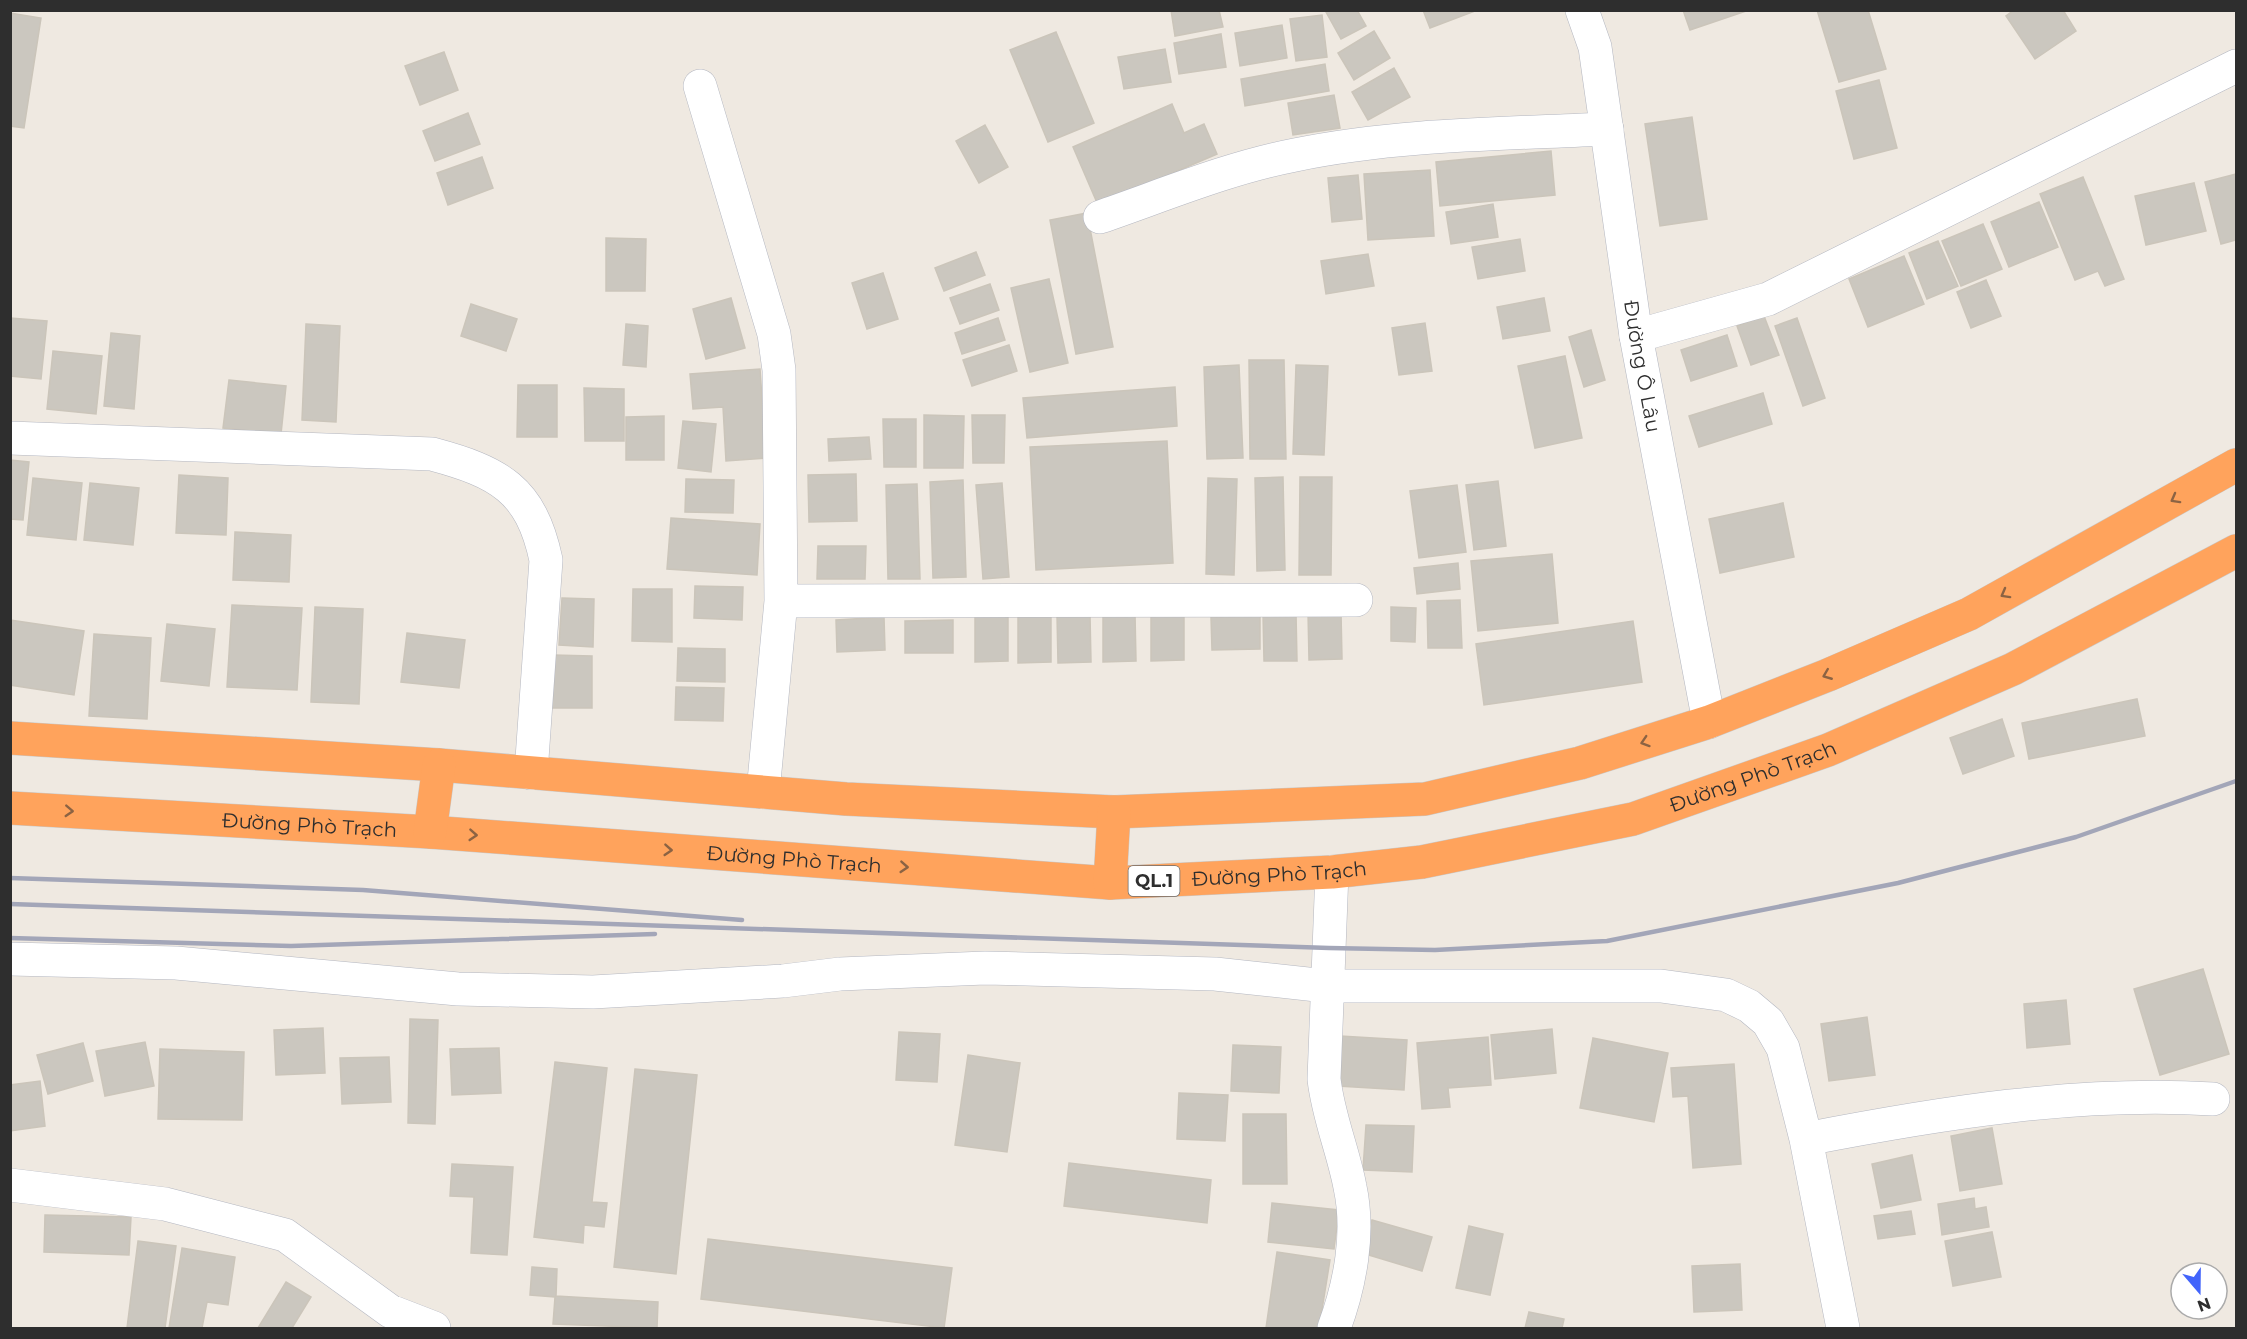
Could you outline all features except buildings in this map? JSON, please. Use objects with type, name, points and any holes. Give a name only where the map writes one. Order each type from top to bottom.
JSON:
[{"type":"highway","points":[[10,738],[439,765],[846,799],[1113,812],[1425,799],[1580,763],[1709,722],[1969,614],[2231,468]]},
{"type":"highway","name":"Đường Phò Trạch","points":[[10,808],[430,832],[1110,883],[1332,872],[1422,862],[1633,819],[1806,758],[2013,669],[2236,551]]},
{"type":"highway","points":[[430,832],[439,765]]},
{"type":"highway","points":[[1110,883],[1113,812]]},
{"type":"street","name":"Đường Ô Lâu","points":[[1582,10],[1594,47],[1636,336],[1709,722]]},
{"type":"street","points":[[1636,336],[1768,299],[2236,66]]},
{"type":"street","points":[[699,86],[774,334],[777,358],[781,405],[781,601],[763,792]]},
{"type":"street","points":[[1100,217],[1244,167],[1344,146],[1398,139],[1607,129]]},
{"type":"street","points":[[10,438],[432,454],[464,463],[496,477],[523,501],[539,529],[546,560],[531,773]]},
{"type":"street","points":[[781,601],[1356,600]]},
{"type":"street","points":[[1332,872],[1323,1079],[1327,1103],[1351,1187],[1354,1217],[1352,1260],[1342,1306],[1334,1329]]},
{"type":"street","points":[[10,959],[177,963],[458,989],[593,992],[783,981],[840,974],[985,968],[1215,974],[1326,986],[1661,986],[1726,995],[1749,1006],[1768,1022],[1783,1048],[1806,1139],[1843,1329]]},
{"type":"street","points":[[1806,1139],[1932,1114],[2023,1104],[2162,1096],[2213,1100]]},
{"type":"street","points":[[10,1185],[165,1203],[285,1235],[390,1311],[434,1329]]},
{"type":"railway","points":[[10,904],[1329,948],[1435,950],[1607,941],[1898,883],[2076,837],[2236,781]]},
{"type":"railway","points":[[10,878],[363,890],[742,920]]},
{"type":"railway","points":[[10,938],[291,946],[655,934]]}]
